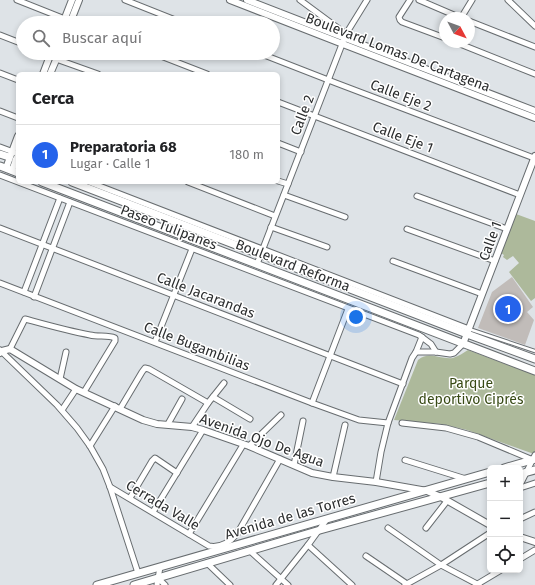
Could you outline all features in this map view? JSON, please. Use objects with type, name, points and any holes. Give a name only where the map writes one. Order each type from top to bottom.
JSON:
[{"type":"main road","points":[[0,154],[15,157]]},
{"type":"main road","name":"Boulevard Reforma","points":[[47,184],[535,371]]},
{"type":"main road","name":"Boulevard Reforma","points":[[77,184],[261,252],[535,359]]},
{"type":"main road","points":[[513,465],[534,458]]},
{"type":"main road","points":[[523,474],[535,470]]},
{"type":"main road","name":"Avenida de las Torres","points":[[97,585],[487,473]]},
{"type":"main road","name":"Avenida de las Torres","points":[[134,585],[157,582],[207,563],[320,530],[444,499],[487,484]]},
{"type":"street","points":[[17,0],[55,16]]},
{"type":"street","points":[[70,16],[72,0]]},
{"type":"street","points":[[72,16],[79,0]]},
{"type":"street","points":[[125,0],[165,16]]},
{"type":"street","name":"Boulevard Lomas De Cartagena","points":[[230,0],[277,16]]},
{"type":"street","name":"Boulevard Lomas De Cartagena","points":[[247,0],[535,118]]},
{"type":"street","points":[[300,0],[344,39]]},
{"type":"street","name":"Calle 2","points":[[257,264],[344,39],[366,0]]},
{"type":"street","points":[[410,0],[399,17],[400,20],[439,36]]},
{"type":"street","points":[[419,0],[447,12]]},
{"type":"street","points":[[465,12],[472,0]]},
{"type":"street","points":[[508,0],[535,26]]},
{"type":"street","name":"Boulevard Lomas De Cartagena","points":[[280,17],[344,39]]},
{"type":"street","points":[[475,23],[535,48]]},
{"type":"street","points":[[0,35],[16,41]]},
{"type":"street","points":[[470,48],[535,74]]},
{"type":"street","points":[[44,72],[47,60]]},
{"type":"street","points":[[51,72],[55,60]]},
{"type":"street","points":[[66,60],[93,72]]},
{"type":"street","points":[[171,60],[202,72]]},
{"type":"street","name":"Calle Eje 2","points":[[277,60],[535,157]]},
{"type":"street","points":[[0,73],[16,79]]},
{"type":"street","name":"Boulevard Lomas De Cartagena","points":[[455,84],[535,111]]},
{"type":"street","name":"Calle Eje 1","points":[[280,103],[520,195]]},
{"type":"street","points":[[0,111],[16,117]]},
{"type":"street","points":[[280,144],[301,152]]},
{"type":"street","points":[[0,147],[15,157],[9,169]]},
{"type":"street","name":"Calle 1","points":[[463,344],[535,157]]},
{"type":"street","name":"Paseo Tulipanes","points":[[0,175],[16,181]]},
{"type":"street","points":[[280,181],[288,184]]},
{"type":"street","name":"Paseo Tulipanes","points":[[23,184],[422,337],[431,344],[436,352]]},
{"type":"street","points":[[94,184],[261,252]]},
{"type":"street","points":[[193,184],[275,216]]},
{"type":"street","points":[[284,195],[346,217]]},
{"type":"street","points":[[416,196],[507,229]]},
{"type":"street","points":[[24,292],[60,198]]},
{"type":"street","points":[[34,296],[70,202]]},
{"type":"street","points":[[271,227],[327,248]]},
{"type":"street","name":"Calle Jacarandas","points":[[0,228],[403,384]]},
{"type":"street","points":[[407,229],[495,261]]},
{"type":"street","points":[[155,342],[192,249]]},
{"type":"street","points":[[393,261],[482,294]]},
{"type":"street","name":"Calle Bugambilias","points":[[0,283],[359,420],[388,423]]},
{"type":"street","points":[[312,403],[348,309]]},
{"type":"street","points":[[1,351],[10,349],[25,319],[71,332],[115,338],[115,341],[84,392]]},
{"type":"street","points":[[376,482],[388,423],[412,358],[422,337]]},
{"type":"street","points":[[416,352],[450,354],[454,353],[463,344]]},
{"type":"street","name":"Avenida Ojo De Agua","points":[[10,349],[76,389],[144,420],[157,424],[192,427],[203,430],[246,445],[322,476],[376,482],[427,491],[487,523]]},
{"type":"street","points":[[1,351],[62,410],[90,446],[103,469],[110,487],[138,573]]},
{"type":"street","points":[[60,379],[66,352]]},
{"type":"street","points":[[90,446],[145,368],[208,403]]},
{"type":"street","points":[[192,427],[224,383]]},
{"type":"street","points":[[62,410],[76,389]]},
{"type":"street","points":[[213,397],[250,418]]},
{"type":"street","points":[[168,424],[182,399]]},
{"type":"street","points":[[189,534],[246,445],[281,415]]},
{"type":"street","points":[[294,465],[303,421]]},
{"type":"street","points":[[402,423],[446,428],[478,437],[534,458],[523,474]]},
{"type":"street","points":[[333,478],[345,425]]},
{"type":"street","points":[[153,512],[203,430]]},
{"type":"street","points":[[130,498],[155,458],[177,473]]},
{"type":"street","name":"Cerrada Valle","points":[[110,487],[208,546],[214,547],[226,544],[237,534],[280,459]]},
{"type":"street","points":[[405,460],[466,479]]},
{"type":"street","points":[[523,485],[535,483]]},
{"type":"street","points":[[426,528],[444,499]]},
{"type":"street","points":[[523,517],[535,512]]},
{"type":"street","points":[[276,585],[327,519]]},
{"type":"street","points":[[388,528],[441,565],[477,585],[496,573]]},
{"type":"street","points":[[366,556],[406,584],[441,565],[487,535]]},
{"type":"street","points":[[523,538],[535,542]]},
{"type":"street","points":[[308,545],[352,585]]},
{"type":"street","points":[[523,557],[535,550]]},
{"type":"street","points":[[250,551],[288,585]]},
{"type":"street","points":[[207,563],[230,585]]},
{"type":"street","points":[[160,567],[157,582],[165,585]]},
{"type":"lane","points":[[468,332],[535,351]]},
{"type":"green space","points":[[516,214],[535,221],[535,298],[531,301],[509,272],[519,263],[513,256],[507,260],[501,253]]},
{"type":"green space","name":"Parque deportivo Ciprés","points":[[468,350],[535,375],[534,454],[467,430],[442,424],[394,420],[418,360],[427,356],[453,358]]},
{"type":"building","points":[[512,277],[533,307],[527,312],[534,320],[525,345],[478,328],[492,292]]},
{"type":"place","name":"Preparatoria 68","points":[[508,309]]}]
